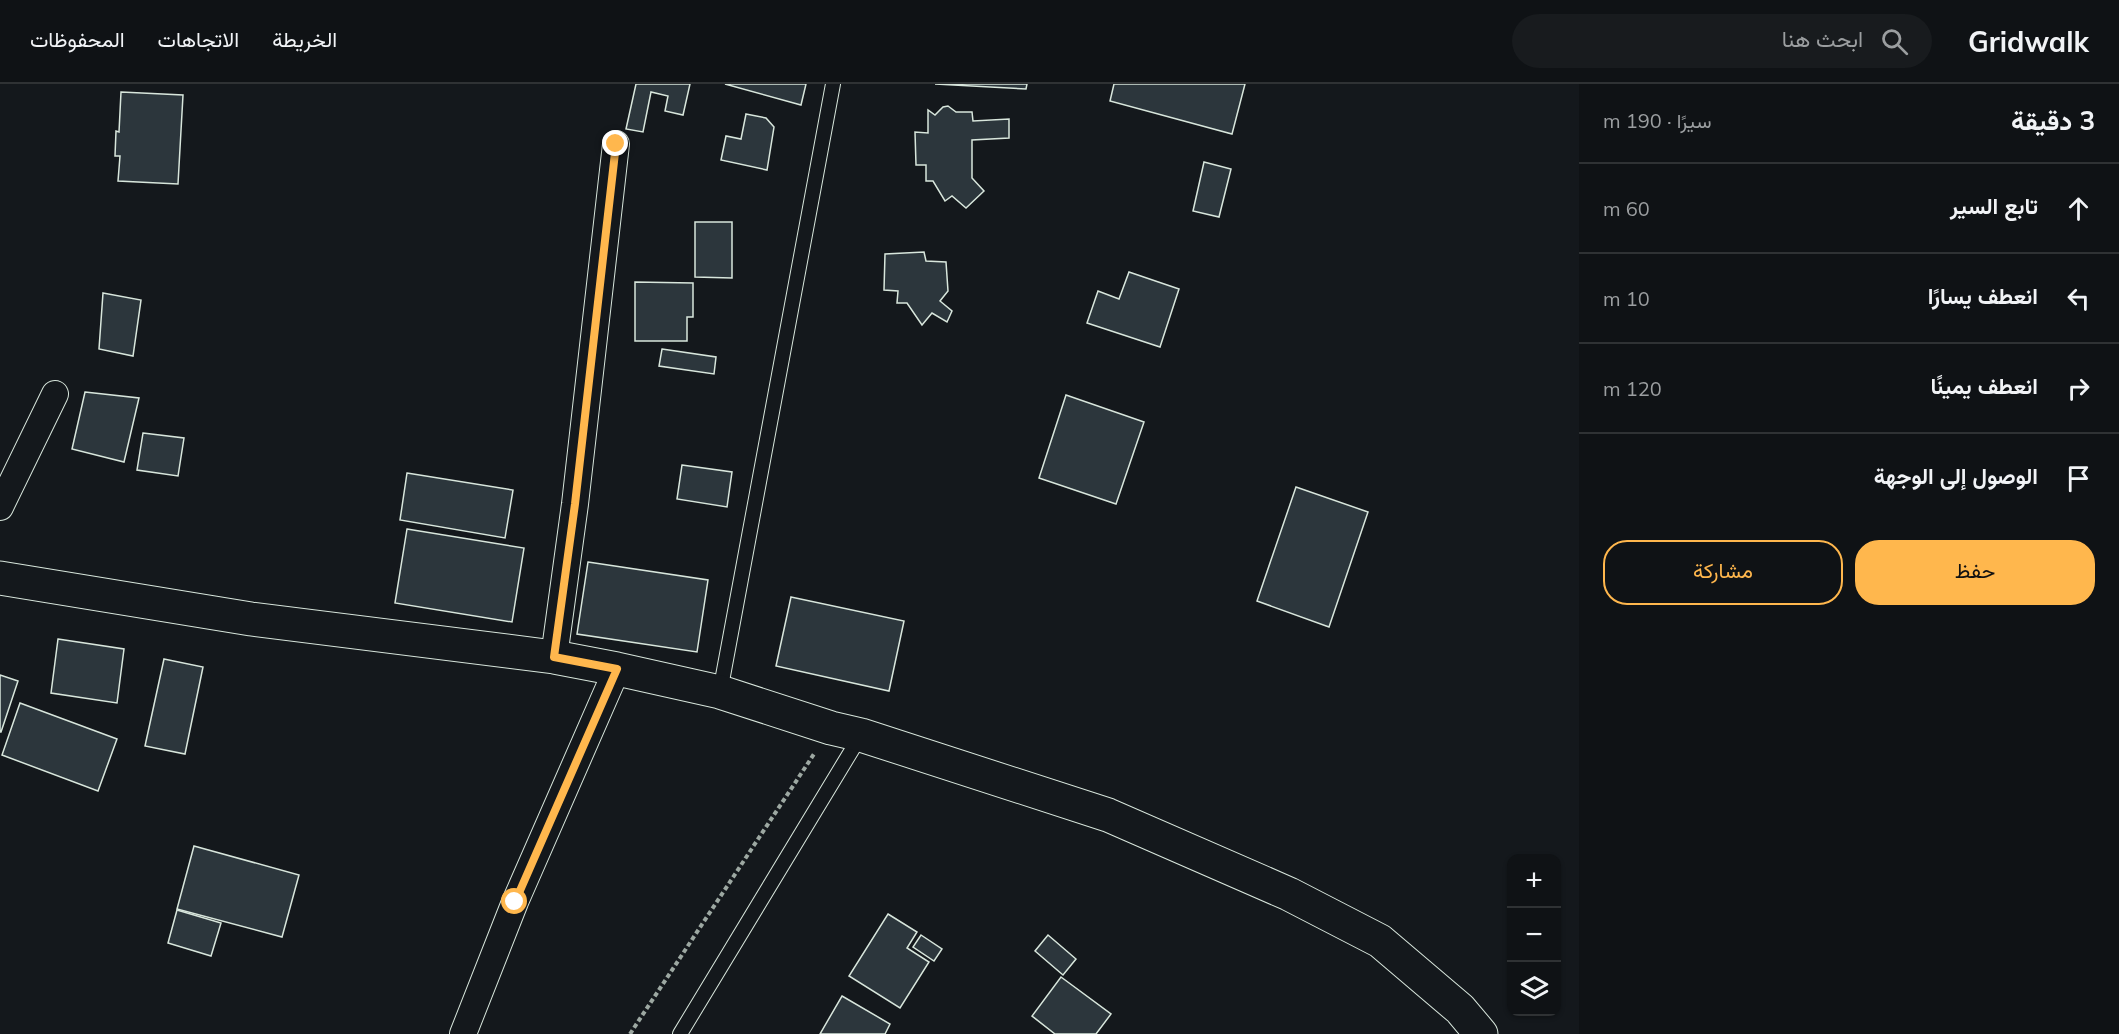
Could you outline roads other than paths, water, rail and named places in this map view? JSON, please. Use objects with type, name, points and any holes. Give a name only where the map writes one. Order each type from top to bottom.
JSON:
[{"type":"street","points":[[554,657],[575,504],[616,144]]},
{"type":"street","points":[[0,507],[55,394]]},
{"type":"street","points":[[0,578],[251,619],[554,657],[720,692],[1108,815],[1289,894],[1380,941],[1460,1009],[1481,1034]]},
{"type":"street","points":[[463,1034],[515,902],[617,669]]},
{"type":"lane","points":[[720,692],[832,84]]},
{"type":"lane","points":[[680,1034],[846,732]]}]
